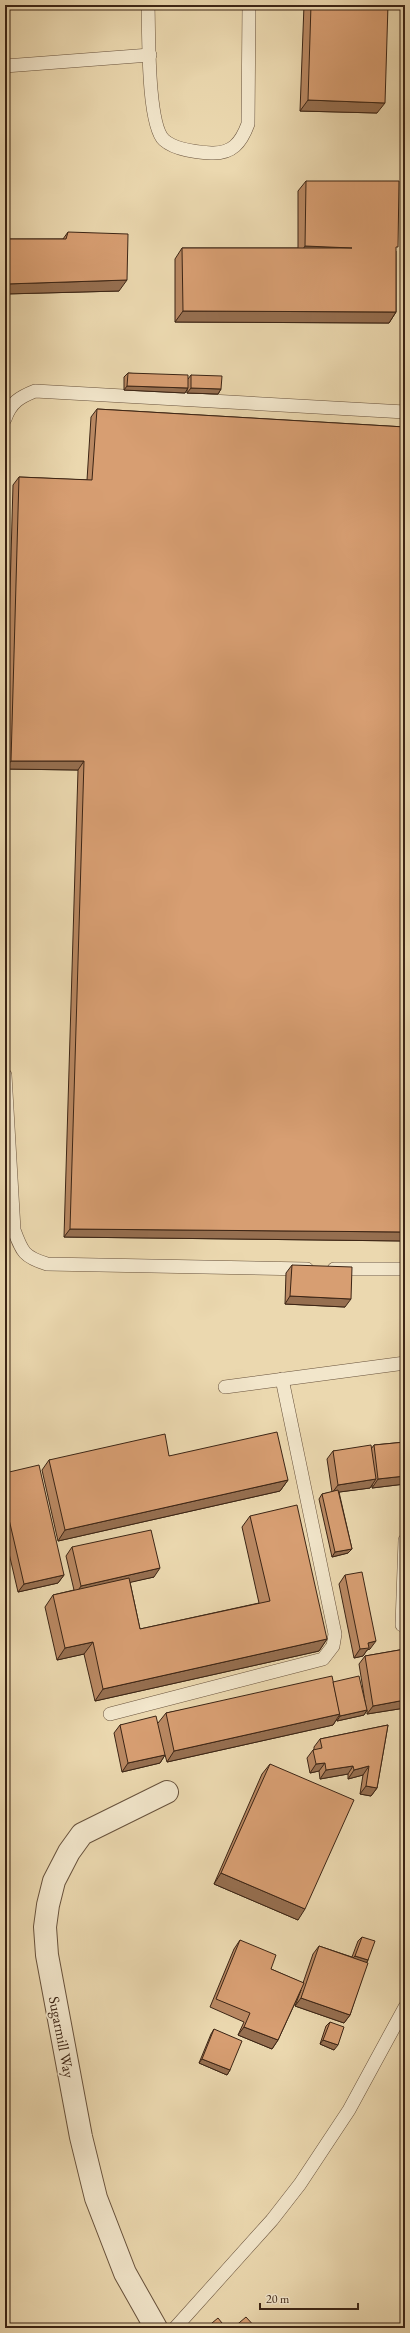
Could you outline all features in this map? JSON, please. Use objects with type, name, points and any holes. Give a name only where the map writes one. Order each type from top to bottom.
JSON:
[{"type":"street","name":"Sugarmill Way","points":[[156,2328],[125,2273],[96,2198],[81,2137],[47,1955],[45,1927],[54,1881],[69,1852],[82,1834],[167,1792]]},
{"type":"lane","points":[[148,5],[155,124],[164,140],[181,148],[212,153],[231,151],[242,139],[248,124],[249,5]]},
{"type":"lane","points":[[5,66],[150,55]]},
{"type":"lane","points":[[5,419],[8,410],[18,398],[36,391],[405,412]]},
{"type":"lane","points":[[5,1075],[14,1230],[21,1250],[32,1259],[47,1264],[405,1269]]},
{"type":"lane","points":[[225,1387],[405,1363]]},
{"type":"lane","points":[[110,1714],[323,1659],[333,1646],[335,1634],[282,1379]]},
{"type":"lane","points":[[402,1624],[405,1540]]},
{"type":"lane","points":[[175,2328],[272,2220],[300,2184],[349,2110],[405,2007]]},
{"type":"building","points":[[311,5],[388,5],[385,103],[308,100]]},
{"type":"building","points":[[306,181],[399,181],[398,247],[396,247],[396,312],[183,311],[182,248],[352,248],[305,246]]},
{"type":"building","points":[[68,232],[128,234],[127,280],[6,284],[5,239],[66,239]]},
{"type":"building","points":[[128,373],[188,375],[188,388],[127,386]]},
{"type":"building","points":[[191,375],[222,376],[221,389],[191,388]]},
{"type":"building","points":[[97,409],[405,427],[405,1232],[70,1229],[84,761],[11,761],[19,477],[92,480]]},
{"type":"building","points":[[292,1265],[352,1267],[351,1299],[290,1296]]},
{"type":"building","points":[[277,1432],[288,1480],[65,1530],[49,1460],[165,1434],[169,1456]]},
{"type":"building","points":[[405,1442],[405,1476],[378,1479],[374,1445]]},
{"type":"building","points":[[371,1445],[376,1479],[338,1485],[333,1451]]},
{"type":"building","points":[[39,1465],[64,1575],[24,1584],[5,1502],[5,1473]]},
{"type":"building","points":[[338,1490],[352,1549],[335,1552],[322,1494]]},
{"type":"building","points":[[297,1505],[327,1639],[103,1689],[93,1642],[65,1648],[53,1595],[129,1578],[140,1629],[270,1601],[250,1516]]},
{"type":"building","points":[[151,1530],[160,1568],[81,1586],[72,1547]]},
{"type":"building","points":[[362,1572],[376,1641],[368,1643],[369,1648],[360,1649],[345,1575]]},
{"type":"building","points":[[405,1649],[405,1700],[373,1706],[365,1656]]},
{"type":"building","points":[[332,1676],[340,1714],[174,1751],[166,1713]]},
{"type":"building","points":[[359,1676],[367,1710],[340,1716],[333,1682]]},
{"type":"building","points":[[156,1716],[165,1755],[128,1763],[120,1725]]},
{"type":"building","points":[[388,1725],[377,1788],[366,1786],[369,1766],[354,1770],[353,1766],[326,1770],[325,1763],[316,1764],[313,1750],[322,1748],[320,1739]]},
{"type":"building","points":[[270,1764],[354,1800],[305,1909],[221,1873]]},
{"type":"building","points":[[362,1937],[375,1941],[368,1960],[355,1956]]},
{"type":"building","points":[[240,1940],[276,1955],[271,1969],[304,1983],[278,2040],[244,2027],[250,2013],[216,1999]]},
{"type":"building","points":[[319,1946],[368,1963],[350,2015],[301,1998]]},
{"type":"building","points":[[330,2022],[344,2027],[338,2045],[323,2040]]},
{"type":"building","points":[[214,2029],[242,2041],[230,2070],[202,2059]]},
{"type":"building","points":[[246,2317],[256,2328],[233,2328]]},
{"type":"building","points":[[218,2318],[226,2328],[206,2328]]}]
